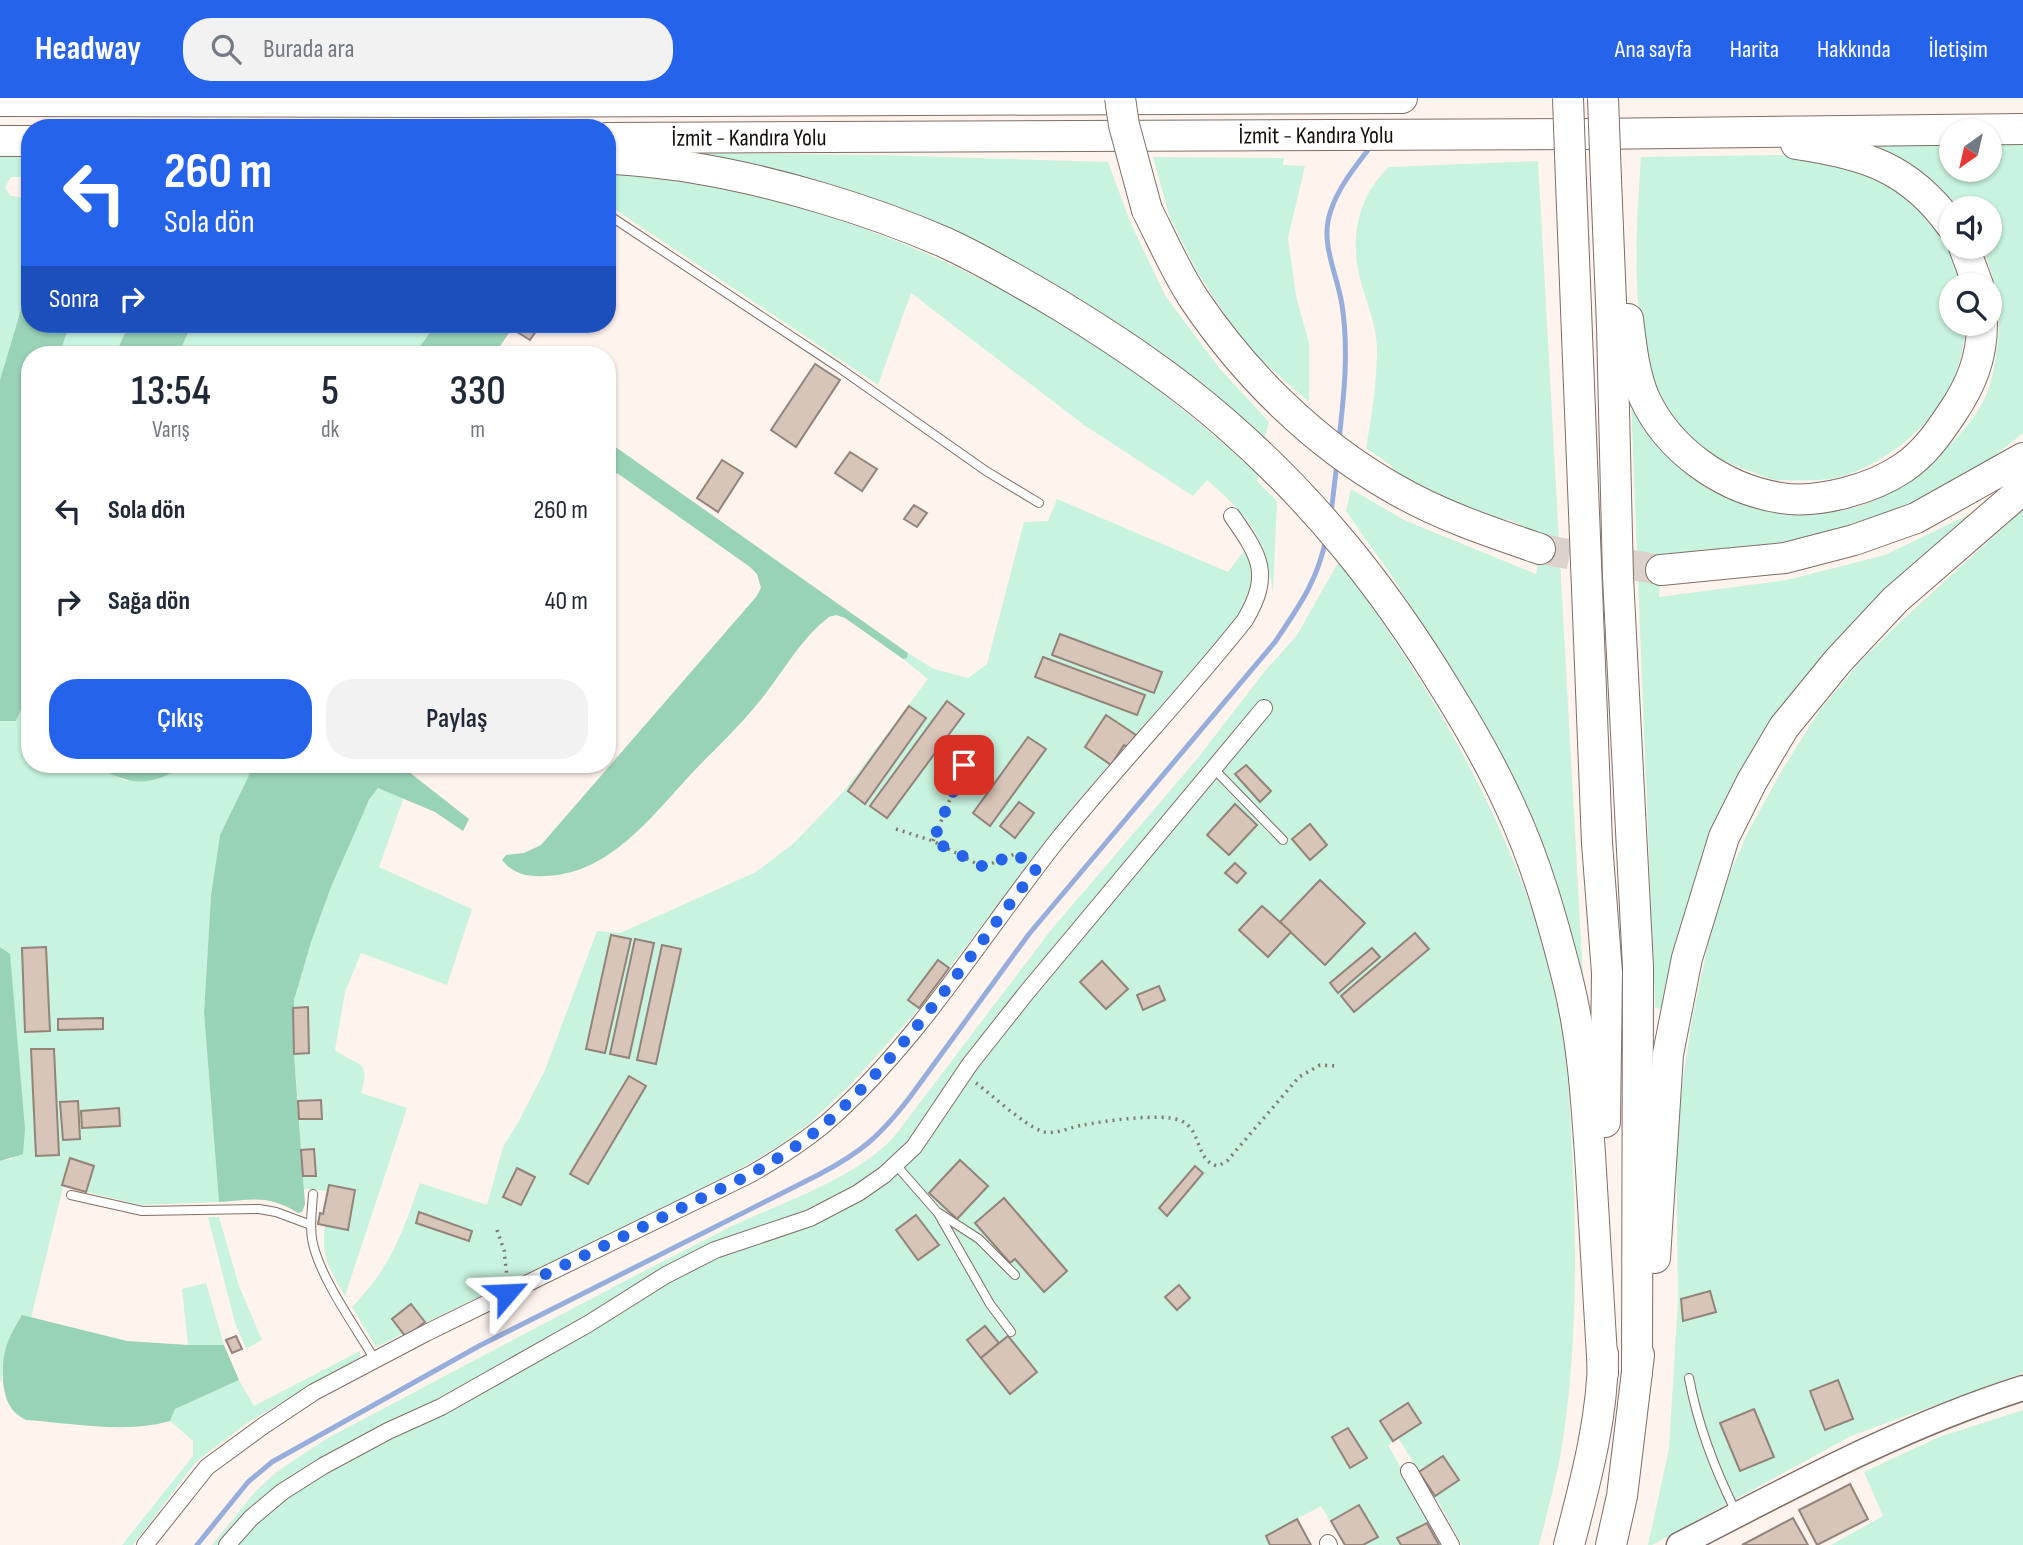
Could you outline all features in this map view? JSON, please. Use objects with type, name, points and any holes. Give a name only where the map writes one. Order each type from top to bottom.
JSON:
[{"type":"highway","points":[[452,102],[486,98]]},
{"type":"highway","points":[[1120,98],[1124,125],[1147,210],[1193,298],[1225,341],[1265,387],[1303,424],[1393,488],[1475,527],[1540,549]]},
{"type":"highway","name":"İzmit - Kandıra Yolu","points":[[0,101],[1402,98]]},
{"type":"highway","points":[[1568,98],[1597,843],[1607,973],[1603,1373],[1595,1429],[1569,1545]]},
{"type":"highway","points":[[1603,98],[1618,577],[1638,967],[1637,1373]]},
{"type":"highway","name":"İzmit - Kandıra Yolu","points":[[616,138],[2023,129]]},
{"type":"highway","points":[[1712,132],[1821,148],[1876,162],[1925,193],[1939,210]]},
{"type":"highway","points":[[0,141],[21,141]]},
{"type":"highway","points":[[616,159],[694,168],[774,185],[834,202],[946,243],[1038,293],[1106,334],[1181,387],[1264,458],[1311,505],[1378,586],[1431,664],[1472,732],[1511,807],[1539,882],[1565,969],[1584,1076],[1603,1373]]},
{"type":"highway","points":[[1606,179],[1632,351],[1644,397],[1665,430],[1693,461],[1732,484],[1781,499],[1827,498],[1869,487],[1903,468],[1933,442],[1962,398],[1973,377],[1982,347],[1982,336]]},
{"type":"highway","points":[[1661,570],[1785,558],[1854,540],[1916,518],[2023,458]]},
{"type":"highway","points":[[1613,1539],[1622,1496],[1637,1373],[1656,1253],[1668,1054],[1688,957],[1724,838],[1752,781],[1784,727],[1838,661],[1895,600],[2023,489]]},
{"type":"main road","points":[[1679,1545],[1875,1446],[1938,1419],[2023,1388]]},
{"type":"street","points":[[145,1545],[207,1467],[314,1392],[507,1293],[751,1174],[824,1125],[860,1091],[900,1046],[1057,841],[1234,633],[1253,606],[1262,578],[1259,562],[1252,545],[1233,516]]},
{"type":"street","points":[[227,1545],[251,1518],[282,1492],[323,1466],[387,1430],[441,1407],[588,1324],[666,1275],[715,1250],[810,1218],[859,1193],[896,1165],[914,1147],[963,1074],[1027,992],[1264,708]]},
{"type":"street","points":[[1409,1471],[1451,1545]]},
{"type":"lane","points":[[616,220],[838,367],[986,471],[1039,503]]},
{"type":"lane","points":[[1213,768],[1283,840]]},
{"type":"lane","points":[[896,1165],[938,1213],[990,1304],[1011,1332]]},
{"type":"lane","points":[[313,1194],[312,1242],[320,1265],[375,1360]]},
{"type":"lane","points":[[71,1195],[142,1211],[259,1209],[276,1212],[311,1225]]},
{"type":"lane","points":[[938,1213],[979,1239],[1015,1275]]},
{"type":"lane","points":[[1689,1378],[1704,1440],[1737,1515]]},
{"type":"path","points":[[933,841],[964,765],[972,737]]},
{"type":"path","points":[[895,830],[933,841],[984,867],[1015,854],[1037,868]]},
{"type":"path","points":[[963,1074],[1043,1132],[1058,1132],[1104,1121],[1178,1119],[1194,1131],[1203,1158],[1211,1165],[1219,1166],[1227,1161],[1299,1077],[1320,1065],[1338,1066]]},
{"type":"path","points":[[498,1230],[506,1261],[507,1293]]},
{"type":"green space","points":[[1939,145],[1939,182],[2002,182],[2002,145],[2023,145],[2023,433],[1996,455],[1924,499],[1871,522],[1763,548],[1662,554],[1659,597],[1787,580],[1885,555],[1978,510],[1818,663],[1663,1009],[1655,1008],[1631,400],[1658,442],[1674,461],[1711,491],[1771,511],[1824,513],[1874,501],[1919,475],[1972,419],[1983,402],[1993,374],[1998,336],[2002,336],[2002,273],[1991,273],[1987,259],[2002,259],[2002,196],[1939,197],[1862,146]]},
{"type":"green space","points":[[687,153],[880,155],[1108,162],[1131,224],[1166,297],[1220,369],[1269,422],[1265,437],[1113,324]]},
{"type":"green space","points":[[0,154],[21,154],[21,177],[11,177],[5,187],[10,196],[21,197],[21,309],[0,380]]},
{"type":"green space","points":[[1780,155],[1841,163],[1892,184],[1939,230],[1939,259],[1957,259],[1961,273],[1939,273],[1939,336],[1964,336],[1963,348],[1951,385],[1932,415],[1919,429],[1890,453],[1857,471],[1834,478],[1799,481],[1773,479],[1734,465],[1710,453],[1691,438],[1666,407],[1645,351],[1636,252],[1641,157]]},
{"type":"green space","points":[[1153,157],[1284,158],[1283,165],[1305,166],[1288,238],[1296,296],[1309,343],[1309,402],[1260,359],[1231,324],[1196,270],[1169,215]]},
{"type":"green space","points":[[1538,161],[1583,977],[1579,976],[1491,737],[1393,578],[1346,511],[1351,489],[1404,520],[1536,574],[1543,536],[1510,520],[1487,517],[1433,495],[1391,472],[1393,467],[1366,448],[1374,398],[1377,347],[1357,264],[1356,237],[1366,199],[1389,167]]},
{"type":"green space","points":[[616,169],[765,197],[870,231],[973,275],[1070,328],[1153,386],[1259,475],[1257,481],[1277,501],[1273,593],[1265,554],[1255,532],[1233,504],[1207,480],[1193,496],[1084,425],[911,293],[878,385],[616,210]]},
{"type":"green space","points":[[21,309],[21,333],[67,333],[62,346],[21,346],[21,710],[16,721],[0,721],[0,380]]},
{"type":"green space","points":[[67,333],[125,333],[119,346],[62,346]]},
{"type":"green space","points":[[125,333],[188,333],[182,346],[119,346]]},
{"type":"green space","points":[[188,333],[430,333],[420,346],[182,346]]},
{"type":"green space","points":[[430,333],[509,333],[500,346],[420,346]]},
{"type":"green space","points":[[616,447],[908,653],[907,658],[903,659],[845,618],[836,615],[829,617],[800,647],[742,721],[627,841],[589,866],[567,873],[526,875],[511,869],[502,860],[506,855],[524,853],[541,845],[603,773],[616,773],[616,758],[761,588],[757,574],[750,567],[617,473]]},
{"type":"green space","points":[[1057,499],[1228,572],[1246,548],[1250,559],[1251,585],[1236,620],[1076,803],[914,1014],[850,1085],[810,1123],[777,1147],[733,1173],[376,1347],[352,1307],[377,1277],[394,1249],[420,1183],[487,1205],[503,1147],[545,1070],[597,931],[620,933],[756,872],[794,843],[844,791],[928,679],[903,659],[907,658],[908,653],[934,669],[968,678],[987,664],[1024,522],[1048,521]]},
{"type":"green space","points":[[2023,510],[2023,1373],[1851,1436],[1648,1545],[1669,1449],[1678,1300],[1676,1124],[1692,1020],[1713,921],[1727,880],[1747,834],[1782,770],[1820,710],[1859,663],[1900,622]]},
{"type":"green space","points":[[1339,561],[1403,654],[1461,750],[1509,851],[1530,903],[1553,978],[1564,1043],[1570,1108],[1575,1292],[1567,1413],[1559,1464],[1539,1545],[1462,1545],[1398,1438],[1388,1445],[1444,1545],[1345,1545],[1321,1506],[1297,1519],[1311,1545],[212,1545],[254,1493],[275,1473],[326,1439],[726,1229],[836,1179],[876,1153],[893,1138],[1051,930],[1197,759],[1265,671],[1297,635]]},
{"type":"green space","points":[[21,710],[21,773],[109,773],[126,781],[156,773],[250,773],[220,835],[211,895],[204,1013],[219,1202],[141,1205],[86,1192],[94,1166],[70,1159],[31,1318],[21,1316],[13,1331],[4,1355],[2,1381],[0,1161],[12,1159],[3,948],[0,947],[0,721],[16,721]]},
{"type":"green space","points":[[109,773],[172,773],[139,782]]},
{"type":"green space","points":[[250,773],[410,773],[469,819],[463,831],[435,812],[378,788],[369,800],[331,887],[294,1000],[294,1054],[305,1204],[302,1212],[298,1213],[269,1201],[219,1202],[204,1013],[211,895],[220,835]]},
{"type":"green space","points":[[378,788],[404,797],[379,867],[472,909],[447,985],[361,953],[345,992],[335,1050],[361,1065],[365,1075],[361,1093],[407,1108],[345,1296],[325,1255],[325,1226],[348,1229],[355,1190],[329,1186],[328,1191],[304,1189],[303,1176],[316,1176],[314,1150],[301,1150],[299,1119],[321,1118],[320,1100],[298,1101],[294,1054],[309,1053],[308,1008],[293,1008],[300,973],[318,920],[355,828]]},
{"type":"green space","points":[[0,947],[10,954],[25,1129],[23,1154],[0,1161]]},
{"type":"green space","points":[[208,1217],[219,1217],[239,1286],[262,1340],[246,1349],[235,1323]]},
{"type":"green space","points":[[206,1283],[224,1345],[188,1345],[182,1289]]},
{"type":"green space","points":[[22,1315],[127,1341],[224,1345],[239,1380],[175,1409],[170,1421],[153,1425],[98,1427],[26,1420],[9,1404],[3,1378],[5,1351]]},
{"type":"green space","points":[[360,1351],[360,1357],[250,1421],[196,1462],[133,1545],[122,1545],[193,1456],[193,1441],[170,1421],[175,1409],[239,1380],[254,1406]]},
{"type":"green space","points":[[2023,1410],[2023,1545],[1831,1545],[1883,1516],[1864,1472],[1939,1437]]},
{"type":"building","points":[[519,333],[535,333],[530,340]]},
{"type":"building","points":[[815,364],[840,380],[796,447],[771,430]]},
{"type":"building","points":[[850,452],[877,469],[862,491],[835,473]]},
{"type":"building","points":[[722,460],[743,473],[718,512],[697,498]]},
{"type":"building","points":[[914,505],[927,513],[917,527],[904,519]]},
{"type":"building","points":[[1060,634],[1162,672],[1154,693],[1052,655]]},
{"type":"building","points":[[1043,657],[1145,695],[1137,715],[1035,677]]},
{"type":"building","points":[[947,701],[964,714],[887,818],[870,806]]},
{"type":"building","points":[[909,706],[926,718],[865,804],[848,791]]},
{"type":"building","points":[[1106,715],[1136,735],[1128,747],[1124,745],[1111,765],[1085,747]]},
{"type":"building","points":[[1028,737],[1046,749],[990,826],[973,813]]},
{"type":"building","points":[[1246,765],[1271,791],[1260,802],[1235,774]]},
{"type":"building","points":[[1019,802],[1034,813],[1015,838],[1000,826]]},
{"type":"building","points":[[1235,804],[1257,825],[1229,855],[1207,835]]},
{"type":"building","points":[[1310,824],[1327,845],[1310,860],[1292,839]]},
{"type":"building","points":[[1235,863],[1246,873],[1237,883],[1225,873]]},
{"type":"building","points":[[1320,880],[1365,923],[1325,965],[1280,922]]},
{"type":"building","points":[[1262,906],[1291,932],[1268,957],[1239,930]]},
{"type":"building","points":[[1415,933],[1429,949],[1354,1012],[1341,996]]},
{"type":"building","points":[[611,935],[631,939],[605,1053],[586,1049]]},
{"type":"building","points":[[635,939],[654,943],[629,1058],[610,1054]]},
{"type":"building","points":[[662,945],[681,949],[656,1064],[637,1060]]},
{"type":"building","points":[[46,947],[50,1031],[25,1032],[22,948]]},
{"type":"building","points":[[1372,948],[1380,957],[1338,993],[1330,983]]},
{"type":"building","points":[[938,960],[949,968],[919,1008],[908,1000]]},
{"type":"building","points":[[1102,961],[1128,989],[1106,1009],[1080,982]]},
{"type":"building","points":[[1159,986],[1165,1000],[1143,1010],[1137,995]]},
{"type":"building","points":[[308,1007],[309,1053],[294,1054],[293,1008]]},
{"type":"building","points":[[103,1018],[103,1029],[58,1030],[58,1019]]},
{"type":"building","points":[[31,1049],[54,1049],[59,1155],[36,1156]]},
{"type":"building","points":[[629,1076],[646,1086],[588,1184],[570,1174]]},
{"type":"building","points":[[321,1100],[322,1119],[299,1119],[298,1101]]},
{"type":"building","points":[[78,1101],[80,1139],[63,1140],[60,1102]]},
{"type":"building","points":[[119,1108],[120,1126],[82,1128],[81,1111]]},
{"type":"building","points":[[314,1149],[316,1176],[303,1176],[301,1150]]},
{"type":"building","points":[[70,1158],[94,1166],[86,1192],[62,1185]]},
{"type":"building","points":[[960,1160],[988,1186],[957,1219],[929,1193]]},
{"type":"building","points":[[1195,1166],[1203,1173],[1167,1216],[1159,1208]]},
{"type":"building","points":[[517,1168],[535,1177],[521,1205],[503,1197]]},
{"type":"building","points":[[329,1185],[355,1190],[348,1230],[318,1224]]},
{"type":"building","points":[[1004,1198],[1067,1271],[1044,1292],[1015,1259],[1010,1263],[975,1223]]},
{"type":"building","points":[[419,1212],[472,1231],[469,1241],[416,1223]]},
{"type":"building","points":[[916,1215],[939,1245],[918,1260],[896,1230]]},
{"type":"building","points":[[1179,1285],[1190,1298],[1177,1310],[1165,1297]]},
{"type":"building","points":[[1710,1291],[1716,1312],[1683,1321],[1681,1299]]},
{"type":"building","points":[[411,1304],[425,1322],[406,1337],[392,1319]]},
{"type":"building","points":[[985,1326],[999,1343],[981,1358],[967,1340]]},
{"type":"building","points":[[236,1336],[242,1349],[232,1353],[226,1340]]},
{"type":"building","points":[[1008,1336],[1037,1372],[1010,1394],[981,1358]]},
{"type":"building","points":[[1838,1380],[1853,1419],[1825,1430],[1810,1391]]},
{"type":"building","points":[[1408,1403],[1421,1423],[1393,1441],[1380,1421]]},
{"type":"building","points":[[1754,1409],[1774,1457],[1740,1471],[1720,1423]]},
{"type":"building","points":[[1348,1428],[1367,1458],[1350,1468],[1332,1437]]},
{"type":"building","points":[[1443,1456],[1459,1480],[1435,1496],[1419,1472]]},
{"type":"building","points":[[1850,1484],[1868,1519],[1817,1545],[1799,1510]]},
{"type":"building","points":[[1359,1505],[1378,1537],[1363,1545],[1345,1545],[1331,1521]]},
{"type":"building","points":[[1793,1518],[1808,1545],[1742,1545]]},
{"type":"building","points":[[1297,1519],[1311,1545],[1270,1545],[1266,1536]]},
{"type":"building","points":[[1427,1523],[1439,1545],[1401,1545],[1397,1538]]},
{"type":"waterway","points":[[1339,440],[1345,339],[1340,293],[1328,246],[1328,222],[1348,176],[1371,146]]},
{"type":"waterway","points":[[1331,513],[1337,463]]},
{"type":"waterway","points":[[197,1545],[248,1482],[272,1462],[479,1346],[818,1175],[847,1159],[869,1142],[910,1097],[1029,934],[1275,642],[1312,581],[1326,539]]},
{"type":"tunnel","points":[[1540,549],[1661,570]]},
{"type":"route","points":[[507,1293],[751,1174],[784,1154],[824,1125],[860,1091],[900,1046],[1037,868],[1015,854],[984,867],[933,841],[964,765]]}]
